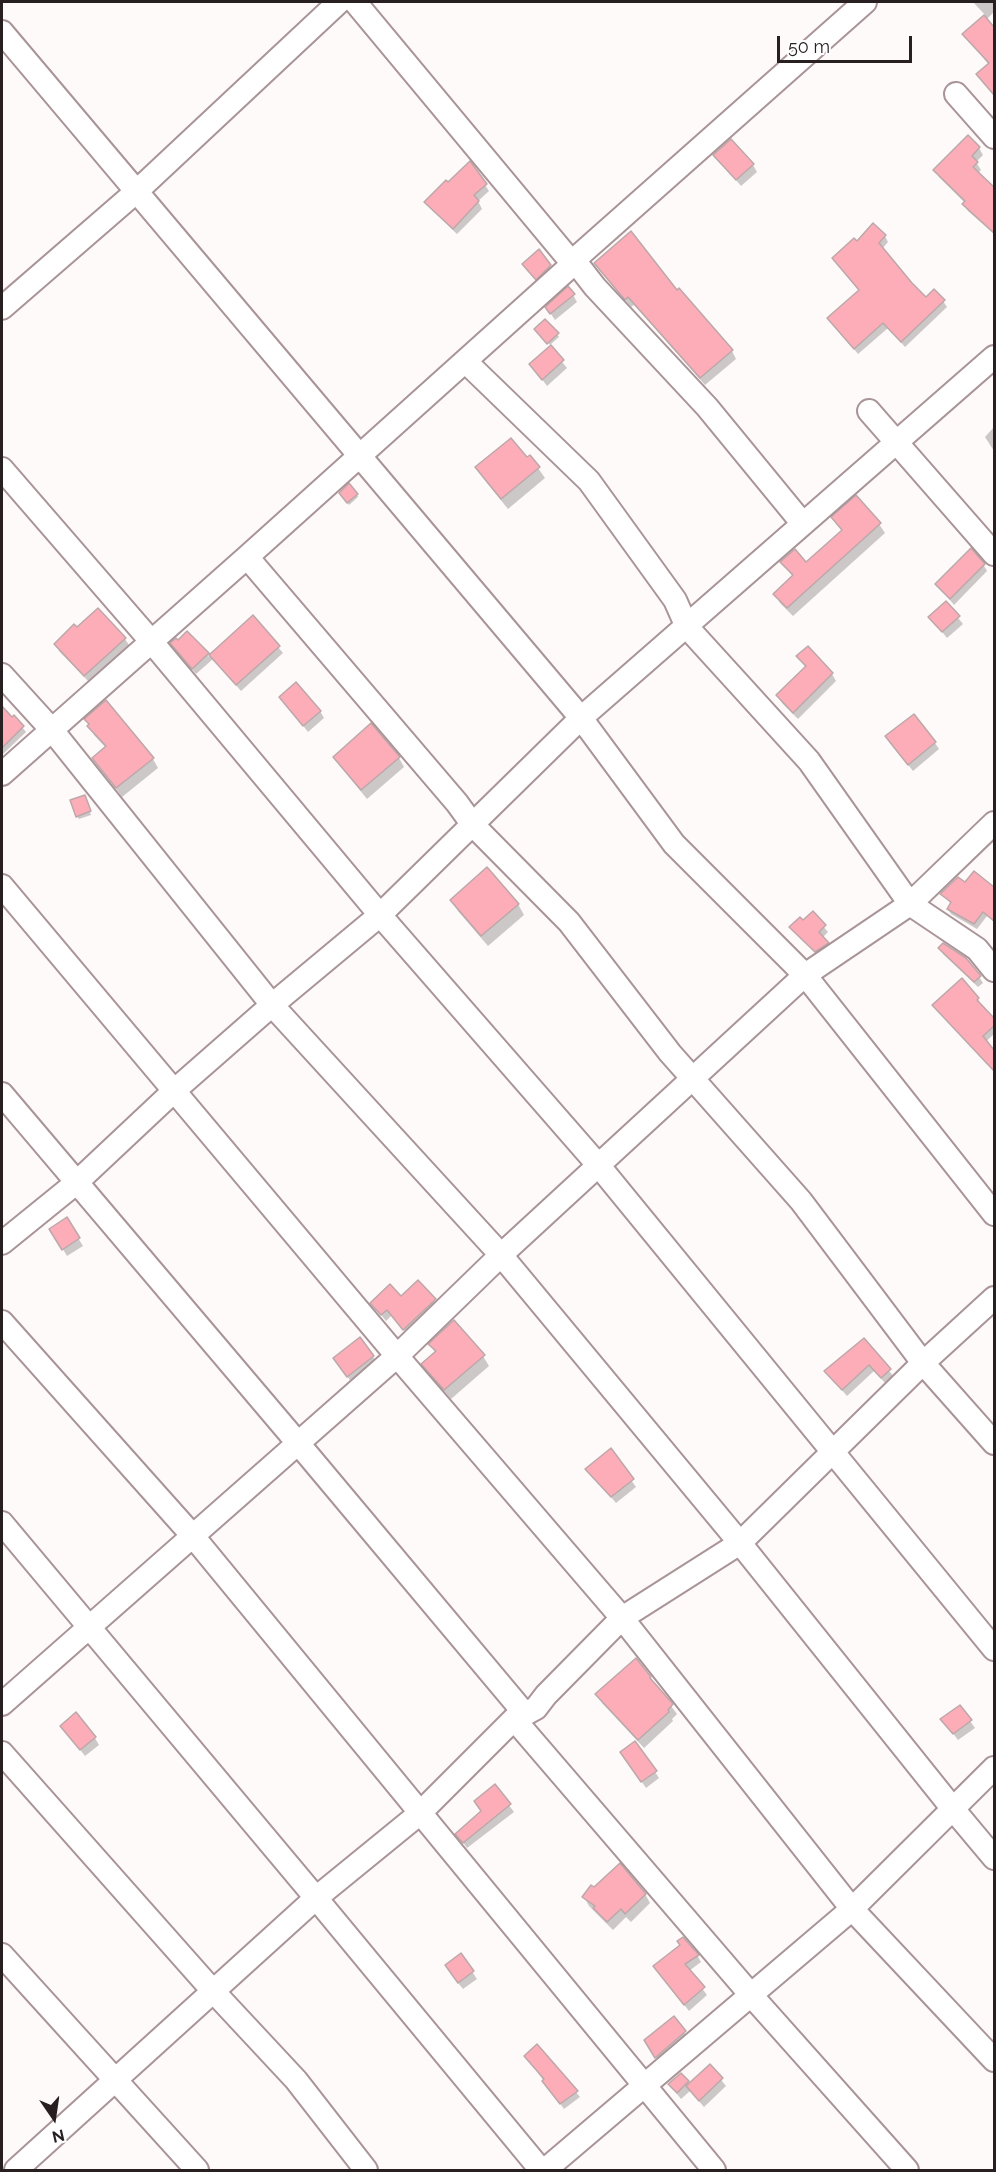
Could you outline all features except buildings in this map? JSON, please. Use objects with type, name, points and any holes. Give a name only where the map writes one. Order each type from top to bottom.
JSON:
[{"type":"street","points":[[2,308],[137,190],[339,2]]},
{"type":"street","points":[[355,2],[594,287],[707,407],[803,524]]},
{"type":"street","points":[[2,774],[865,2]]},
{"type":"street","points":[[2,32],[581,718],[674,844],[805,975],[994,1214]]},
{"type":"street","points":[[956,94],[994,137]]},
{"type":"street","points":[[2,1243],[76,1183],[175,1090],[380,915],[581,718],[994,357]]},
{"type":"street","points":[[465,361],[589,481],[675,600],[687,627],[809,761],[910,904],[977,950],[994,970]]},
{"type":"street","points":[[869,411],[994,554]]},
{"type":"street","points":[[2,469],[152,641],[380,915],[599,1166],[994,1649]]},
{"type":"street","points":[[247,557],[457,803],[473,825],[569,922],[670,1053],[801,1201],[923,1363],[994,1443]]},
{"type":"street","points":[[2,675],[52,730],[272,1005],[501,1255],[740,1543],[994,1858]]},
{"type":"street","points":[[2,1704],[397,1356],[501,1255],[805,975],[910,904],[994,824]]},
{"type":"street","points":[[2,886],[397,1356],[622,1618],[852,1909],[994,2060]]},
{"type":"street","points":[[2,1094],[297,1442],[518,1716],[751,1995],[907,2170]]},
{"type":"street","points":[[16,2170],[316,1898],[419,1814],[518,1716],[536,1708],[622,1618],[740,1543],[923,1363],[994,1298]]},
{"type":"street","points":[[2,1322],[192,1535],[419,1814],[714,2170]]},
{"type":"street","points":[[2,1523],[543,2170],[852,1909],[994,1768]]},
{"type":"street","points":[[2,1753],[213,1991],[296,2080],[366,2170]]},
{"type":"street","points":[[2,1955],[197,2170]]}]
